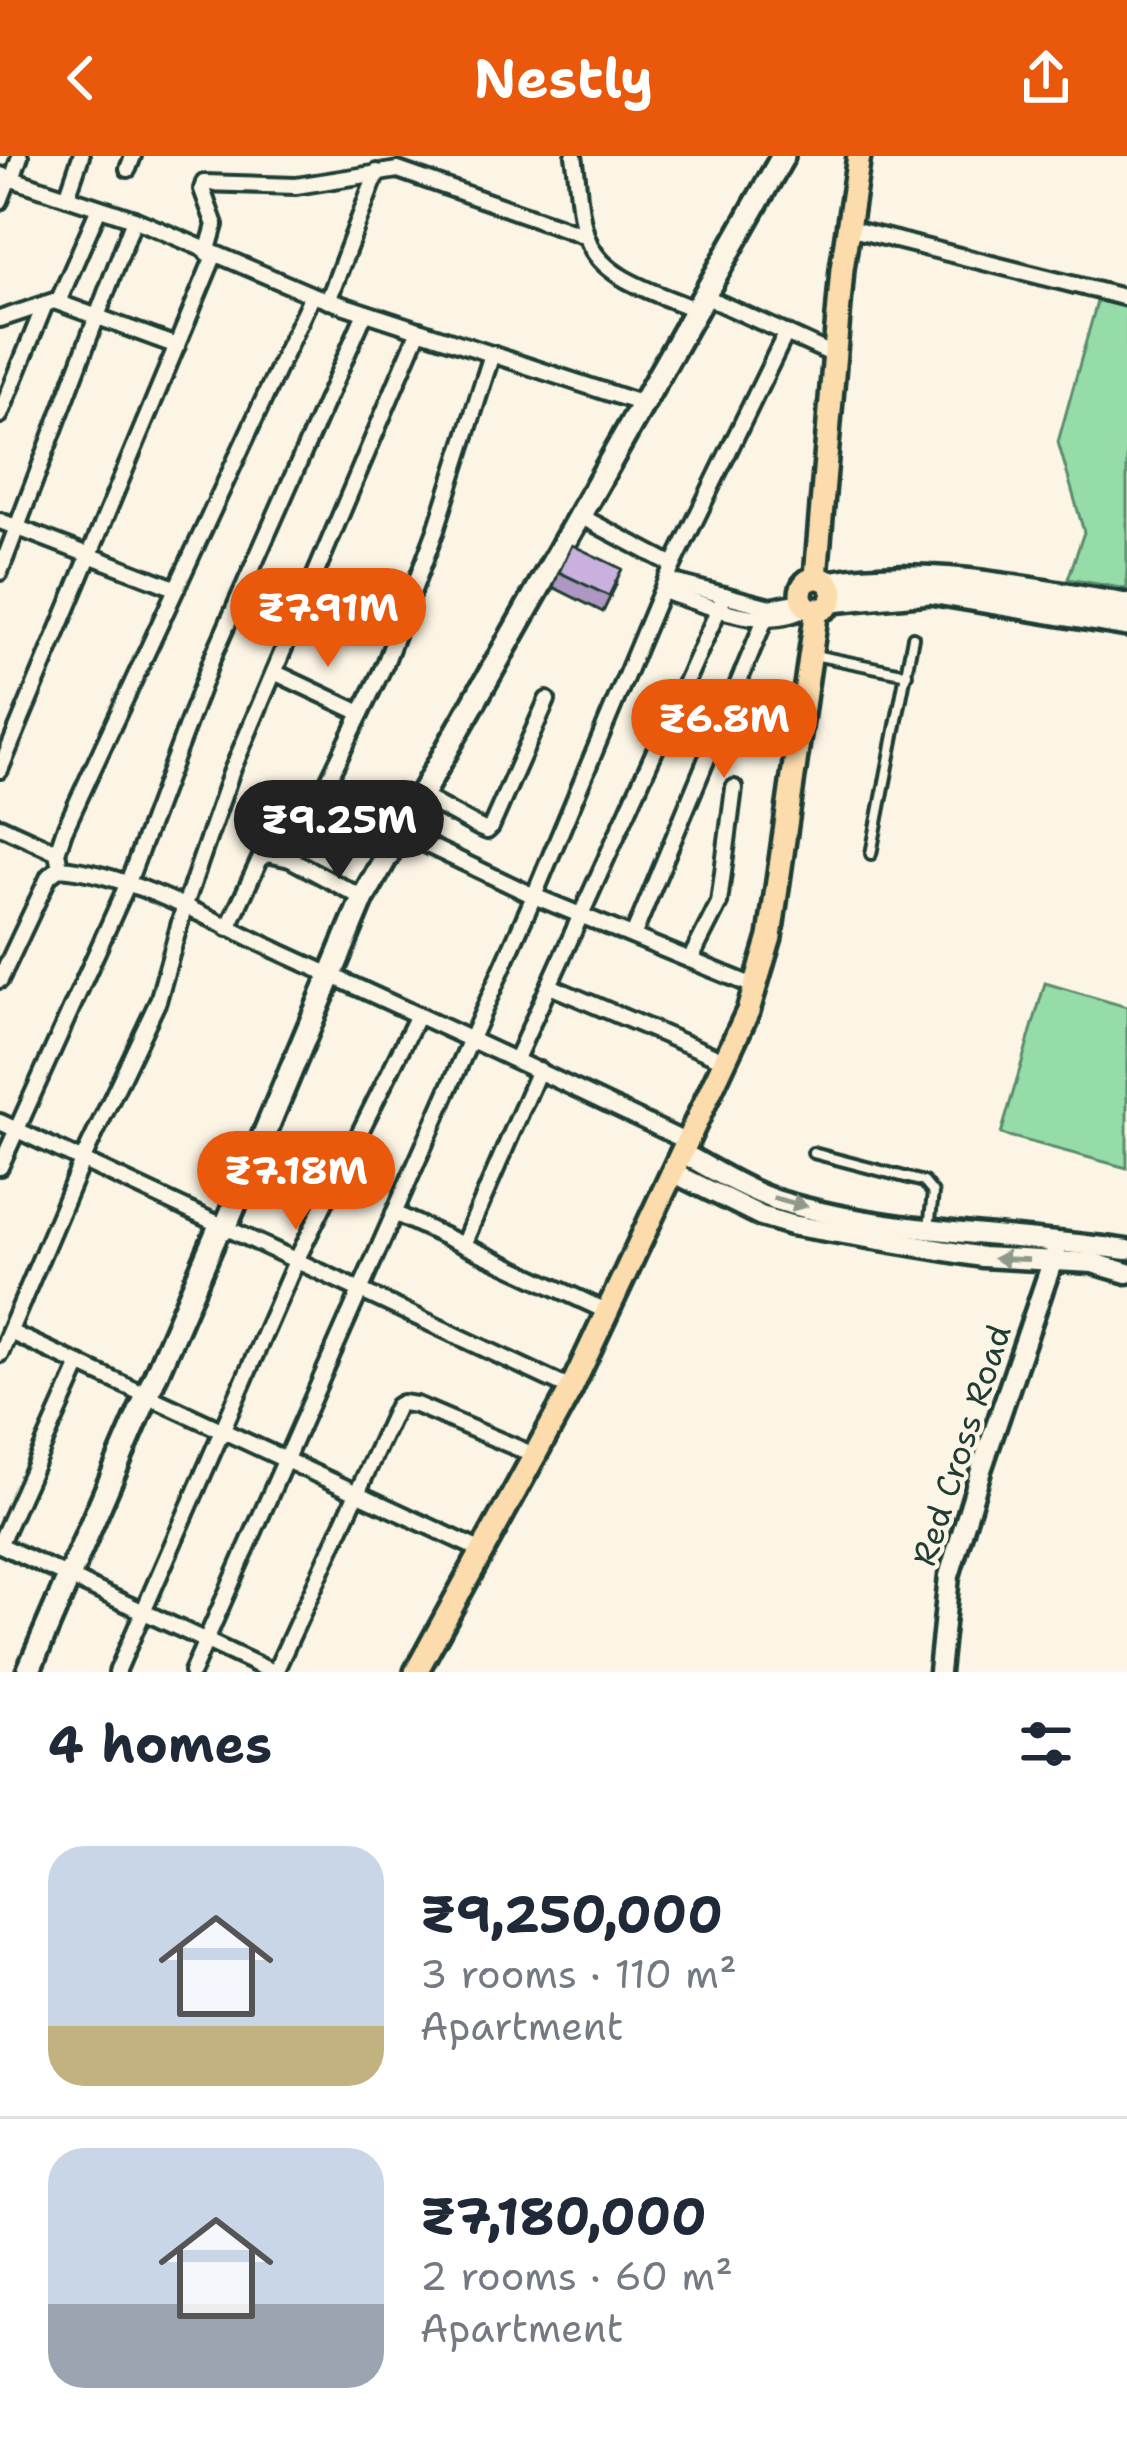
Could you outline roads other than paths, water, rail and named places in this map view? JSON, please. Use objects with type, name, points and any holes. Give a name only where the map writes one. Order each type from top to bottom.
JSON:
[{"type":"main road","points":[[28,1672],[219,1228],[225,1228],[363,898],[783,156]]},
{"type":"main road","points":[[420,1669],[571,1389],[683,1157],[756,987],[770,937],[812,655],[834,355],[859,156]]},
{"type":"main road","points":[[817,596],[896,574],[950,577],[1127,605]]},
{"type":"main road","points":[[817,596],[930,592],[1127,625]]},
{"type":"street","points":[[0,201],[20,156]]},
{"type":"street","points":[[68,197],[81,156]]},
{"type":"street","points":[[574,156],[586,236],[592,250],[616,274],[786,333],[834,355]]},
{"type":"street","points":[[0,770],[210,254],[215,225],[204,183],[296,186],[377,172],[413,173],[586,236]]},
{"type":"street","points":[[328,301],[377,172]]},
{"type":"street","points":[[7,178],[134,219],[312,296],[643,404]]},
{"type":"street","points":[[0,415],[99,208]]},
{"type":"street","points":[[0,572],[134,219]]},
{"type":"street","points":[[848,228],[1127,297]]},
{"type":"street","points":[[0,980],[312,296]]},
{"type":"street","points":[[0,319],[51,303],[176,346]]},
{"type":"street","points":[[0,1167],[127,886],[212,659],[365,313]]},
{"type":"street","points":[[419,330],[231,773],[158,1001],[3,1344],[80,1364],[482,1551]]},
{"type":"street","points":[[192,1672],[534,896],[667,579],[786,333]]},
{"type":"street","points":[[290,859],[386,664],[492,354]]},
{"type":"street","points":[[580,516],[667,579],[722,602],[767,612],[817,596]]},
{"type":"street","points":[[0,521],[175,588]]},
{"type":"street","points":[[516,1058],[722,602]]},
{"type":"street","points":[[633,936],[767,612]]},
{"type":"street","points":[[274,672],[362,712]]},
{"type":"street","points":[[421,796],[481,828],[491,827],[547,700]]},
{"type":"street","points":[[690,960],[719,903],[734,788]]},
{"type":"street","points":[[0,826],[58,860],[184,908],[516,1058],[683,1157],[761,1216],[791,1226],[982,1257],[1094,1263],[1127,1273]]},
{"type":"street","points":[[400,832],[534,896],[756,987]]},
{"type":"street","points":[[228,928],[260,859],[276,853],[363,898]]},
{"type":"street","points":[[550,986],[724,1060]]},
{"type":"street","points":[[117,1672],[296,1261],[418,1015]]},
{"type":"street","points":[[463,1245],[539,1070]]},
{"type":"street","points":[[0,1122],[571,1389]]},
{"type":"street","points":[[683,1157],[776,1200],[929,1229],[1127,1250]]},
{"type":"street","points":[[394,1213],[608,1312]]},
{"type":"street","name":"Red Cross Road","points":[[939,1672],[949,1576],[1060,1240]]},
{"type":"street","points":[[80,1364],[0,1544],[274,1672],[392,1412],[402,1402],[534,1455]]},
{"type":"lane","points":[[871,854],[914,637]]},
{"type":"lane","points":[[812,655],[907,674]]},
{"type":"lane","points":[[812,1153],[924,1182],[933,1193],[929,1229]]}]
